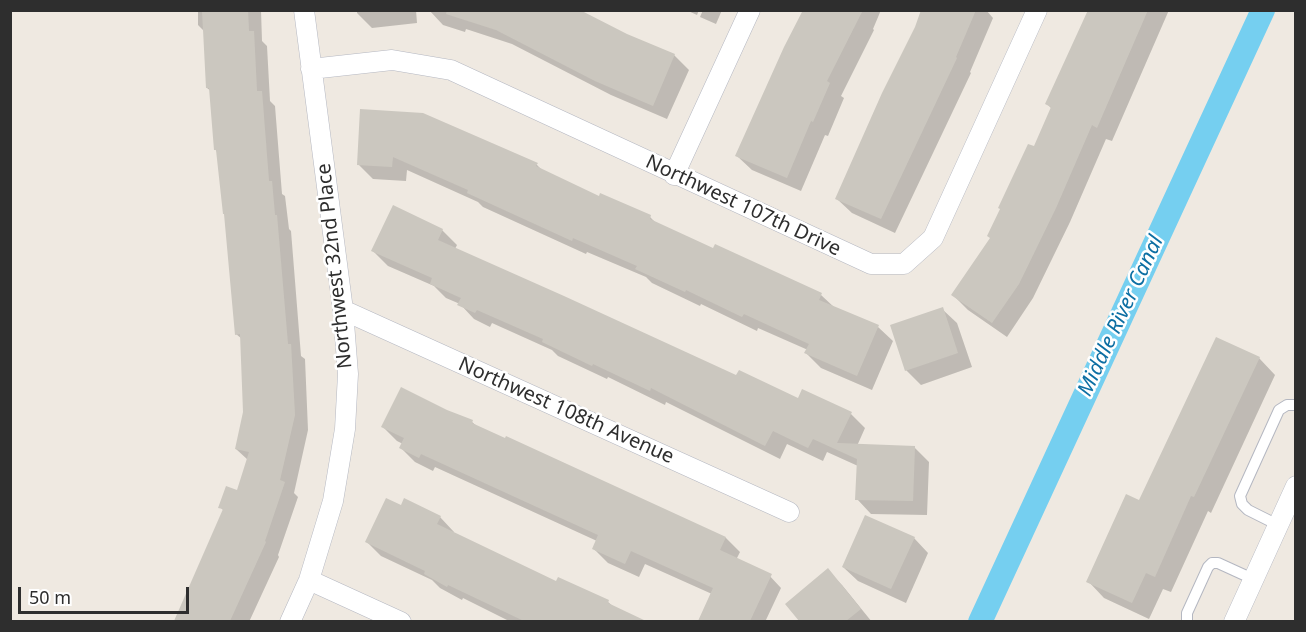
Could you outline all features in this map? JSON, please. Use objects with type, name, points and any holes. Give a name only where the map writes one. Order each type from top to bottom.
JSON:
[{"type":"street","name":"Northwest 32nd Place","points":[[290,621],[309,579],[333,501],[345,429],[348,374],[343,310],[304,10]]},
{"type":"street","points":[[674,175],[750,10]]},
{"type":"street","name":"Northwest 107th Drive","points":[[311,69],[392,60],[451,70],[674,175],[871,264],[904,264],[933,238],[1037,10]]},
{"type":"street","name":"Northwest 108th Avenue","points":[[343,310],[789,512]]},
{"type":"street","points":[[1234,621],[1296,486]]},
{"type":"street","points":[[309,579],[401,621]]},
{"type":"lane","points":[[1278,525],[1248,510],[1242,504],[1240,496],[1279,410],[1287,405],[1296,405]]},
{"type":"lane","points":[[1187,621],[1187,613],[1212,563],[1218,563],[1253,579]]},
{"type":"building","points":[[202,10],[248,10],[249,31],[254,31],[257,91],[262,91],[269,181],[272,181],[275,215],[277,215],[288,344],[291,344],[295,415],[280,480],[285,482],[266,542],[230,621],[174,621],[223,509],[218,508],[226,486],[237,490],[249,452],[235,449],[243,412],[240,334],[235,335],[224,214],[216,150],[214,150],[209,88],[206,88]]},
{"type":"building","points":[[447,10],[580,10],[627,34],[675,54],[653,106],[595,81],[496,30],[446,14]]},
{"type":"building","points":[[803,10],[863,10],[827,81],[830,83],[787,178],[735,156]]},
{"type":"building","points":[[921,10],[976,10],[957,58],[881,219],[835,199]]},
{"type":"building","points":[[1088,10],[1148,10],[1097,128],[1092,125],[1056,208],[1019,284],[992,323],[951,295],[990,238],[987,236],[1000,209],[998,208],[1028,144],[1034,146],[1051,107],[1045,104]]},
{"type":"building","points":[[360,109],[423,113],[538,163],[536,166],[599,196],[600,193],[651,215],[650,219],[713,248],[715,244],[822,293],[819,300],[879,325],[857,376],[804,353],[809,344],[744,314],[742,317],[686,290],[685,292],[635,269],[637,266],[573,238],[572,241],[467,193],[468,190],[393,157],[392,167],[357,165]]},
{"type":"building","points":[[393,205],[443,229],[438,240],[736,375],[739,370],[798,398],[802,389],[852,412],[837,443],[915,446],[913,501],[855,500],[857,459],[813,439],[808,448],[773,431],[765,446],[651,388],[650,391],[593,364],[592,366],[542,342],[543,339],[477,310],[475,313],[457,305],[461,298],[430,284],[432,278],[371,251]]},
{"type":"building","points":[[943,307],[958,353],[905,371],[890,325]]},
{"type":"building","points":[[1216,337],[1260,357],[1194,497],[1191,496],[1155,577],[1146,573],[1132,603],[1086,582],[1126,494],[1139,500]]},
{"type":"building","points":[[401,387],[473,420],[472,423],[505,438],[506,436],[726,537],[720,550],[772,574],[750,621],[698,621],[713,588],[631,551],[625,564],[592,549],[598,535],[421,454],[419,458],[399,448],[404,438],[381,427]]},
{"type":"building","points":[[386,498],[401,505],[404,498],[441,516],[437,524],[556,581],[558,577],[609,600],[608,603],[646,621],[524,621],[448,585],[447,587],[424,574],[425,571],[365,542]]},
{"type":"building","points":[[865,515],[915,537],[891,589],[842,567]]},
{"type":"building","points":[[828,568],[861,609],[846,621],[799,621],[785,604]]},
{"type":"waterway","name":"Middle River Canal","points":[[980,622],[1263,10]]}]
